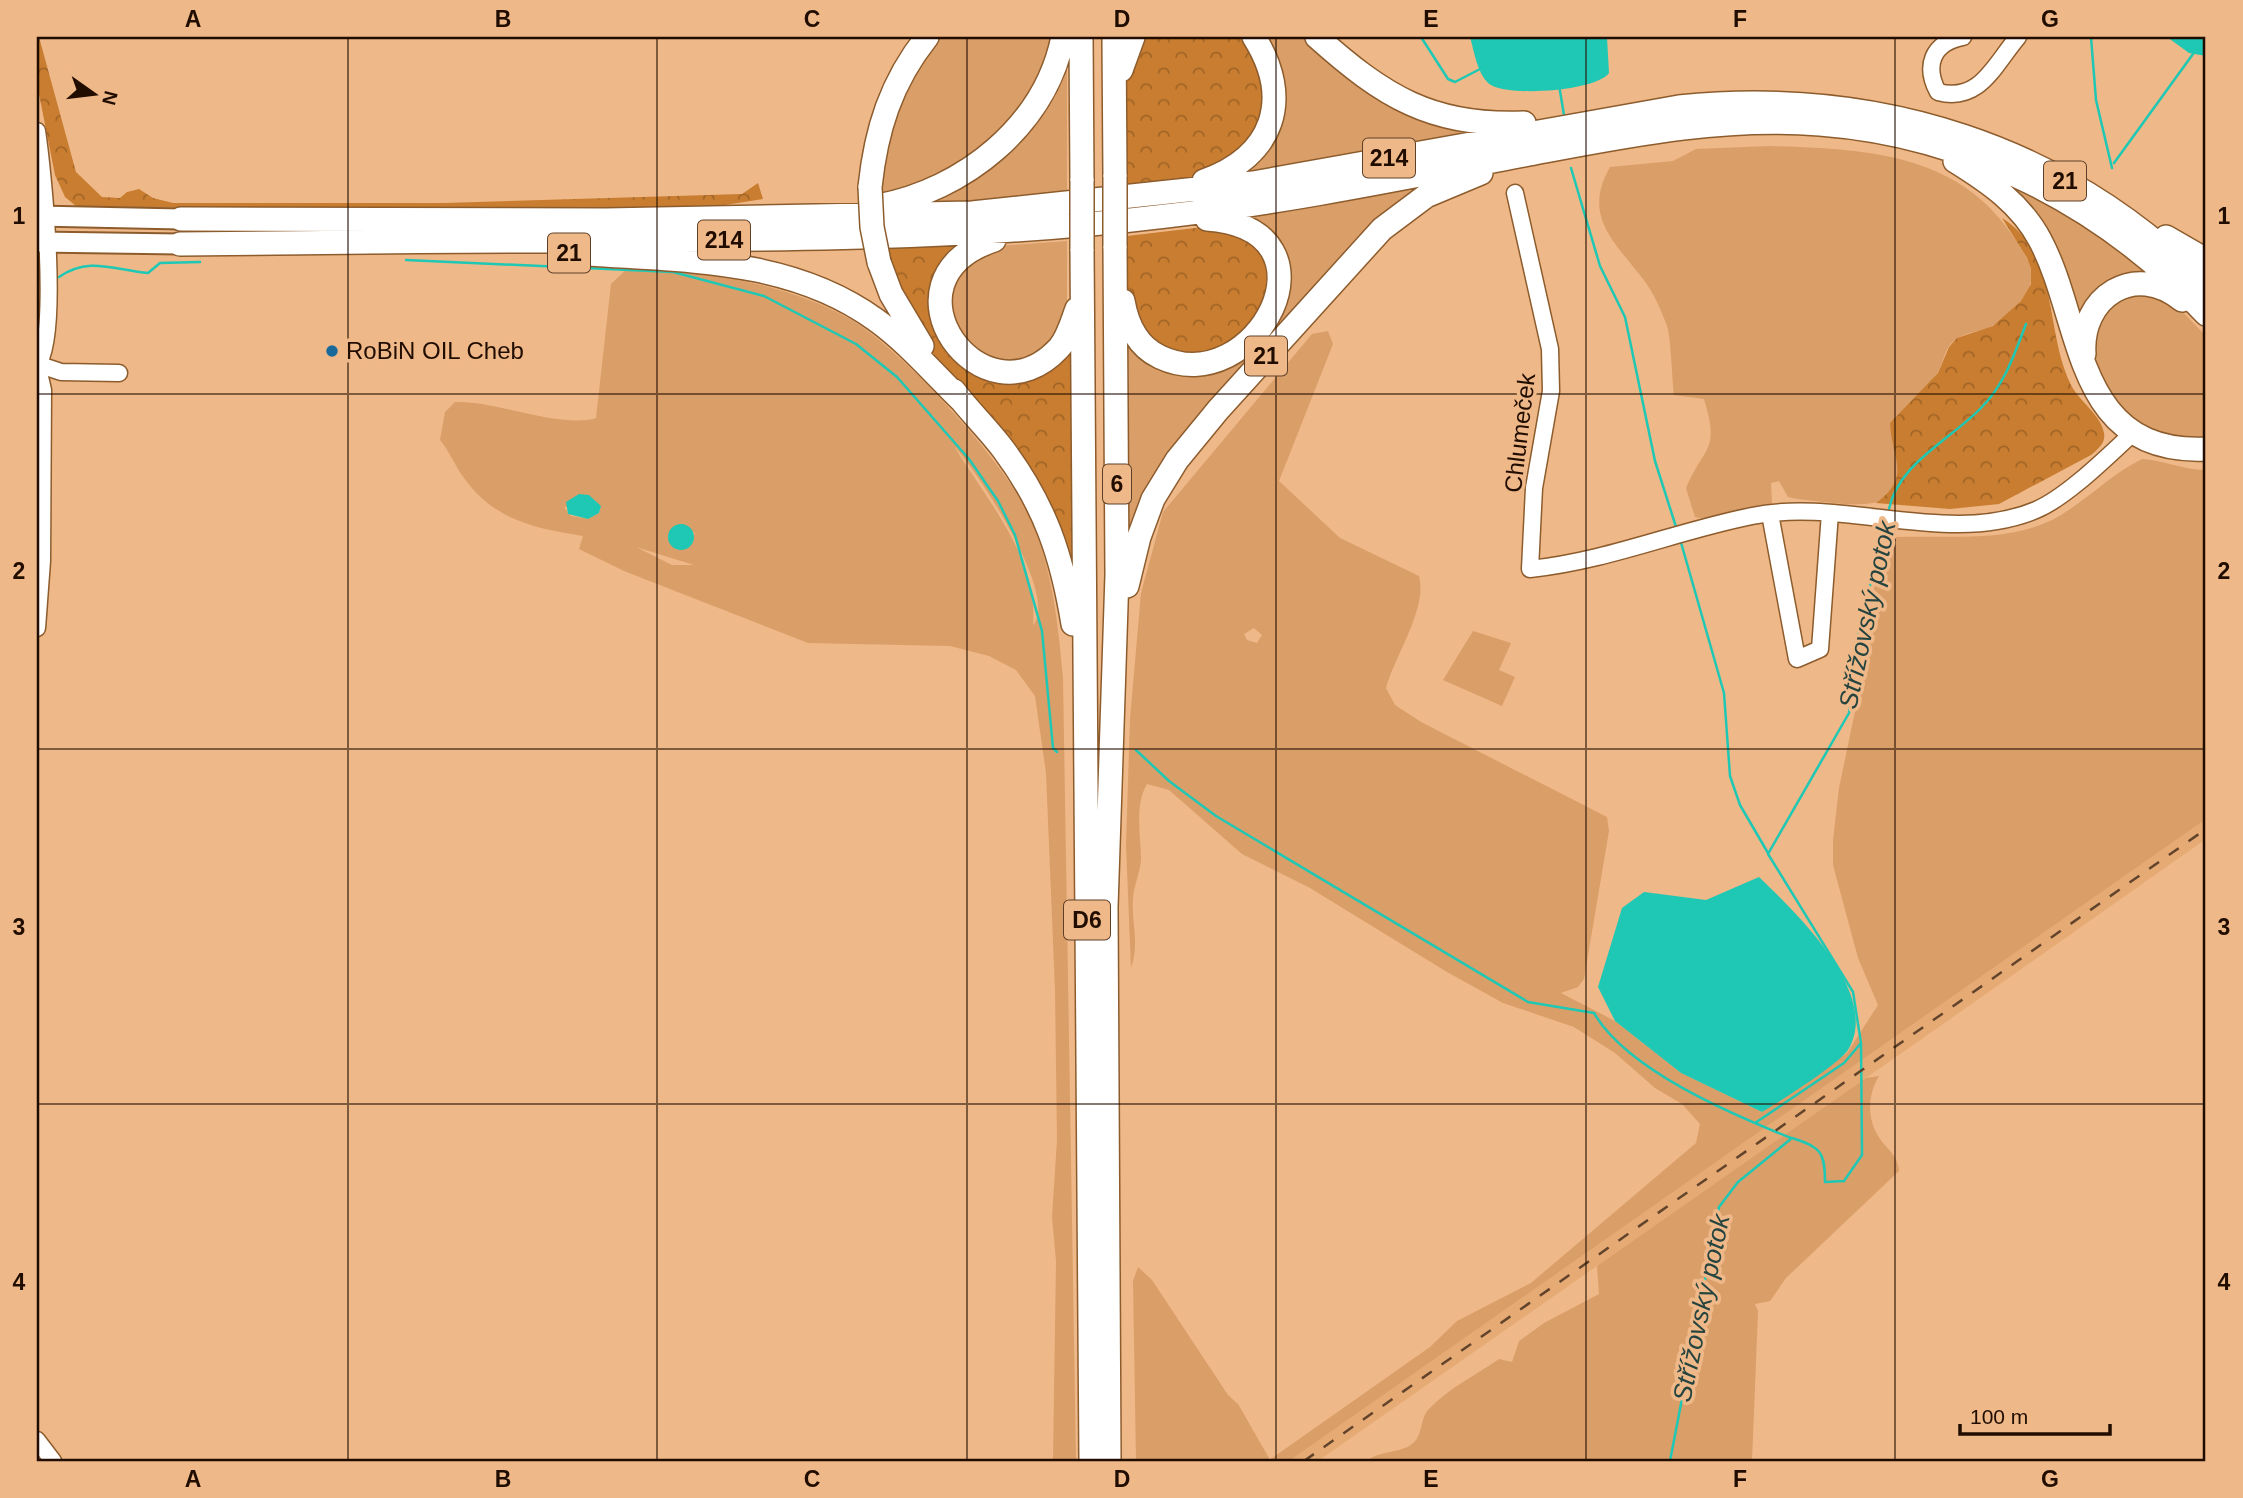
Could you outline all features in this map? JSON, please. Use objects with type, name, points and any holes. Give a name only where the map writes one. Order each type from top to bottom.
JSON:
[{"type":"highway","name":"21","points":[[927,37],[905,67],[885,110],[875,148],[870,187],[872,227],[879,262],[905,322],[962,401],[1018,470],[1048,524],[1067,582],[1084,688]]},
{"type":"highway","points":[[825,216],[906,200],[954,180],[978,165],[1018,127],[1030,110],[1054,68],[1063,37]]},
{"type":"highway","points":[[1019,232],[971,249],[958,258],[943,279],[942,314],[948,334],[964,355],[986,368],[1000,371],[1024,370],[1037,365],[1059,347],[1082,296],[1081,37]]},
{"type":"highway","name":"6","points":[[1106,907],[1117,575],[1114,37]]},
{"type":"highway","name":"6","points":[[1115,105],[1124,55],[1133,37]]},
{"type":"highway","points":[[1166,205],[1235,167],[1262,139],[1274,98],[1273,79],[1269,60],[1254,37]]},
{"type":"highway","name":"21","points":[[1317,37],[1381,90],[1437,115],[1513,124],[1614,117],[1727,103],[1780,103],[1900,117],[1994,146],[2101,202],[2152,240],[2206,288]]},
{"type":"highway","name":"214","points":[[180,244],[857,239],[1019,232],[1166,205],[1253,183],[1614,117]]},
{"type":"highway","name":"21","points":[[1114,722],[1125,600],[1133,559],[1149,509],[1177,460],[1382,229],[1426,196],[1524,155],[1640,133],[1727,122],[1822,124],[1919,141],[1989,163],[2042,187],[2090,214],[2175,280],[2206,314]]},
{"type":"highway","name":"21","points":[[1919,141],[2007,197],[2030,224],[2057,279],[2076,347],[2097,394]]},
{"type":"highway","name":"214","points":[[181,219],[606,220],[1255,205],[1524,155]]},
{"type":"highway","points":[[2101,202],[2206,260]]},
{"type":"highway","name":"6","points":[[1115,246],[1124,308],[1134,334],[1145,346],[1170,361],[1183,364],[1207,362],[1231,353],[1254,336],[1272,312],[1280,282],[1276,256],[1258,234],[1245,225],[1166,205]]},
{"type":"highway","name":"21","points":[[429,242],[500,250],[710,262],[782,274],[836,295],[895,335],[962,401]]},
{"type":"highway","points":[[2206,324],[2179,297],[2158,286],[2138,284],[2114,291],[2097,304],[2085,327],[2085,358],[2097,394],[2114,415],[2135,431],[2169,446],[2206,449]]},
{"type":"highway","name":"D6","points":[[1082,296],[1091,1461]]},
{"type":"highway","name":"D6","points":[[1106,907],[1108,1461]]},
{"type":"main road","name":"214","points":[[42,216],[181,219]]},
{"type":"main road","name":"214","points":[[42,242],[180,244]]},
{"type":"street","points":[[1963,37],[1940,47],[1930,61],[1930,76],[1938,92],[1955,96],[1974,89],[2018,37]]},
{"type":"street","points":[[37,131],[46,344],[37,365],[44,390],[42,561],[37,628]]},
{"type":"street","name":"Chlumeček","points":[[1515,193],[1550,349],[1552,375],[1534,488],[1530,569],[1601,558],[1753,515],[1770,514]]},
{"type":"street","points":[[37,365],[61,372],[119,373]]},
{"type":"street","points":[[1830,513],[1820,649],[1797,659],[1770,514],[1830,513],[1983,525],[2037,510],[2088,474],[2135,431]]},
{"type":"street","points":[[37,1440],[53,1461]]},
{"type":"shaded area","points":[[937,37],[1058,37],[1042,79],[990,148],[878,204],[892,112]]},
{"type":"shaded area","points":[[1264,37],[1306,37],[1351,77],[1474,131],[1475,134],[1239,175]]},
{"type":"shaded area","points":[[1063,71],[1067,71],[1067,195],[922,205]]},
{"type":"shaded area","points":[[1770,146],[1875,154],[1908,161],[1939,173],[1968,189],[1993,211],[2026,256],[2031,273],[2030,285],[2024,297],[2002,320],[1951,343],[1933,379],[1890,423],[1899,470],[1894,485],[1878,502],[1855,504],[1797,499],[1788,497],[1779,481],[1771,483],[1772,504],[1705,519],[1695,517],[1686,488],[1710,439],[1711,429],[1704,399],[1674,395],[1670,339],[1665,320],[1647,284],[1612,240],[1600,214],[1599,200],[1602,184],[1610,167],[1673,161],[1696,149]]},
{"type":"shaded area","points":[[1991,174],[2071,213],[2157,276],[2132,275],[2111,281],[2093,294],[2078,314],[2066,272],[2045,228],[2028,207]]},
{"type":"shaded area","points":[[1434,183],[1389,213],[1128,536],[1127,336],[1280,316],[1286,287],[1283,260],[1270,236],[1248,217],[1249,214]]},
{"type":"shaded area","points":[[1067,241],[1067,316],[1046,354],[1000,367],[952,333],[953,270],[985,247]]},
{"type":"shaded area","points":[[630,266],[714,276],[798,296],[850,319],[896,355],[949,407],[1015,491],[1036,533],[1053,594],[1063,678],[1076,1461],[1053,1461],[1056,1261],[1052,1217],[1057,1140],[1055,990],[1046,773],[1035,696],[1016,670],[989,656],[950,646],[808,643],[624,571],[579,549],[583,536],[516,520],[488,504],[461,473],[440,440],[445,412],[455,402],[489,405],[565,420],[596,418],[611,284]],"holes":[[[954,446],[996,505],[1026,562],[1035,588],[1038,610],[1033,625],[1033,600],[1028,576],[995,508]],[[601,506],[599,513],[588,519],[571,516],[564,507]],[[679,525],[695,533],[684,550]],[[636,547],[694,565],[672,565]]]},
{"type":"shaded area","points":[[2140,292],[2174,303],[2206,336],[2206,440],[2163,434],[2139,424],[2118,407],[2102,384],[2094,346],[2100,316],[2114,301]]},
{"type":"shaded area","points":[[1328,331],[1333,344],[1279,481],[1340,538],[1419,576],[1419,603],[1415,617],[1386,688],[1395,705],[1421,722],[1607,817],[1609,831],[1584,979],[1578,987],[1561,993],[1615,1021],[1681,1073],[1762,1112],[1847,1053],[1878,1005],[1858,958],[1833,865],[1833,840],[1839,788],[1857,702],[1864,621],[1884,556],[1896,537],[1981,536],[2023,530],[2042,524],[2061,515],[2142,459],[2206,470],[2206,819],[1289,1461],[1268,1461],[1430,1347],[1457,1321],[1531,1283],[1696,1143],[1700,1124],[1682,1104],[1655,1088],[1615,1053],[1574,1027],[1503,1003],[1447,972],[1310,888],[1242,854],[1169,790],[1147,784],[1139,811],[1141,860],[1133,898],[1135,949],[1131,968],[1126,845],[1130,719],[1141,593],[1163,512],[1312,334]],"holes":[[[1254,628],[1262,635],[1257,643],[1247,640],[1244,634]]]},
{"type":"shaded area","points":[[1473,631],[1511,643],[1499,670],[1515,677],[1502,706],[1443,680]]},
{"type":"shaded area","points":[[2206,819],[2206,839],[1936,1029],[1318,1461],[1289,1461]]},
{"type":"shaded area","points":[[1879,1076],[1872,1092],[1871,1116],[1876,1132],[1895,1157],[1899,1171],[1786,1278],[1770,1301],[1755,1304],[1758,1311],[1752,1461],[1367,1461],[1412,1444],[1418,1437],[1425,1414],[1444,1395],[1499,1359],[1512,1362],[1519,1341],[1544,1323],[1599,1294],[1597,1266],[1866,1078]]},
{"type":"shaded area","points":[[1138,1267],[1152,1280],[1228,1395],[1238,1404],[1269,1458],[1267,1461],[1136,1461],[1133,1281]]},
{"type":"green space","points":[[37,37],[76,172],[102,197],[120,198],[127,192],[139,189],[153,198],[173,203],[444,203],[742,194],[758,183],[763,199],[719,206],[443,212],[76,206],[65,197],[55,175],[37,84]]},
{"type":"green space","points":[[1140,37],[1246,37],[1268,80],[1257,136],[1201,176],[1127,187],[1125,79]]},
{"type":"green space","points":[[2002,218],[2021,233],[2042,272],[2063,364],[2071,385],[2102,426],[2103,443],[2091,455],[1999,504],[1950,509],[1876,503],[1894,484],[1897,475],[1890,423],[1938,373],[1949,347],[1957,338],[1993,326],[2021,301],[2031,284],[2031,269],[2027,258]]},
{"type":"green space","points":[[1212,226],[1255,238],[1275,281],[1250,332],[1196,359],[1148,342],[1127,291],[1127,236]]},
{"type":"green space","points":[[960,245],[942,263],[935,276],[968,370],[999,380],[1063,353],[1073,354],[1076,591],[983,415],[922,340],[884,248]]},
{"type":"water","points":[[1470,37],[1607,37],[1609,73],[1601,79],[1570,88],[1530,91],[1497,88],[1488,83],[1481,73]]},
{"type":"water","points":[[2167,37],[2206,37],[2206,56],[2189,53]]},
{"type":"water","points":[[579,494],[589,495],[601,506],[599,513],[588,519],[568,514],[566,502]]},
{"type":"water","points":[[681,524],[690,528],[694,537],[690,546],[681,550],[672,546],[668,537],[672,528]]},
{"type":"water","points":[[1759,877],[1812,932],[1830,956],[1854,1004],[1855,1028],[1848,1050],[1843,1056],[1762,1112],[1681,1073],[1615,1021],[1598,987],[1622,908],[1644,892],[1706,900]]},
{"type":"waterway","points":[[1421,37],[1448,79],[1455,82],[1482,68]]},
{"type":"waterway","points":[[2091,37],[2096,100],[2112,168]]},
{"type":"waterway","name":"Střížovský potok","points":[[2114,163],[2193,54]]},
{"type":"waterway","points":[[1559,85],[1564,115]]},
{"type":"waterway","points":[[1571,168],[1600,266],[1625,317],[1655,461],[1677,530]]},
{"type":"waterway","points":[[406,260],[673,272],[764,296],[856,344],[897,377],[969,459],[998,501],[1015,535],[1042,631],[1053,748],[1057,752]]},
{"type":"waterway","points":[[59,277],[81,267],[102,266],[148,273],[160,263],[200,262]]},
{"type":"waterway","name":"Střížovský potok","points":[[1888,514],[1901,481],[1912,468],[1989,399],[2008,369],[2026,324]]},
{"type":"waterway","name":"Střížovský potok","points":[[1670,1461],[1719,1207],[1738,1182],[1792,1138],[1809,1144],[1819,1152],[1824,1163],[1825,1182],[1844,1181],[1862,1155],[1861,1043],[1853,992],[1768,854],[1849,713],[1860,622],[1887,524]]},
{"type":"waterway","points":[[1680,539],[1724,693],[1730,776],[1740,805],[1768,853]]},
{"type":"waterway","points":[[1136,750],[1169,781],[1216,816],[1528,1002],[1594,1013],[1609,1034],[1655,1071],[1711,1103],[1791,1138]]},
{"type":"waterway","points":[[1755,1123],[1844,1063],[1861,1043]]},
{"type":"railway","points":[[1304,1461],[2206,829]]},
{"type":"place","name":"RoBiN OIL Cheb","points":[[332,351]]}]
